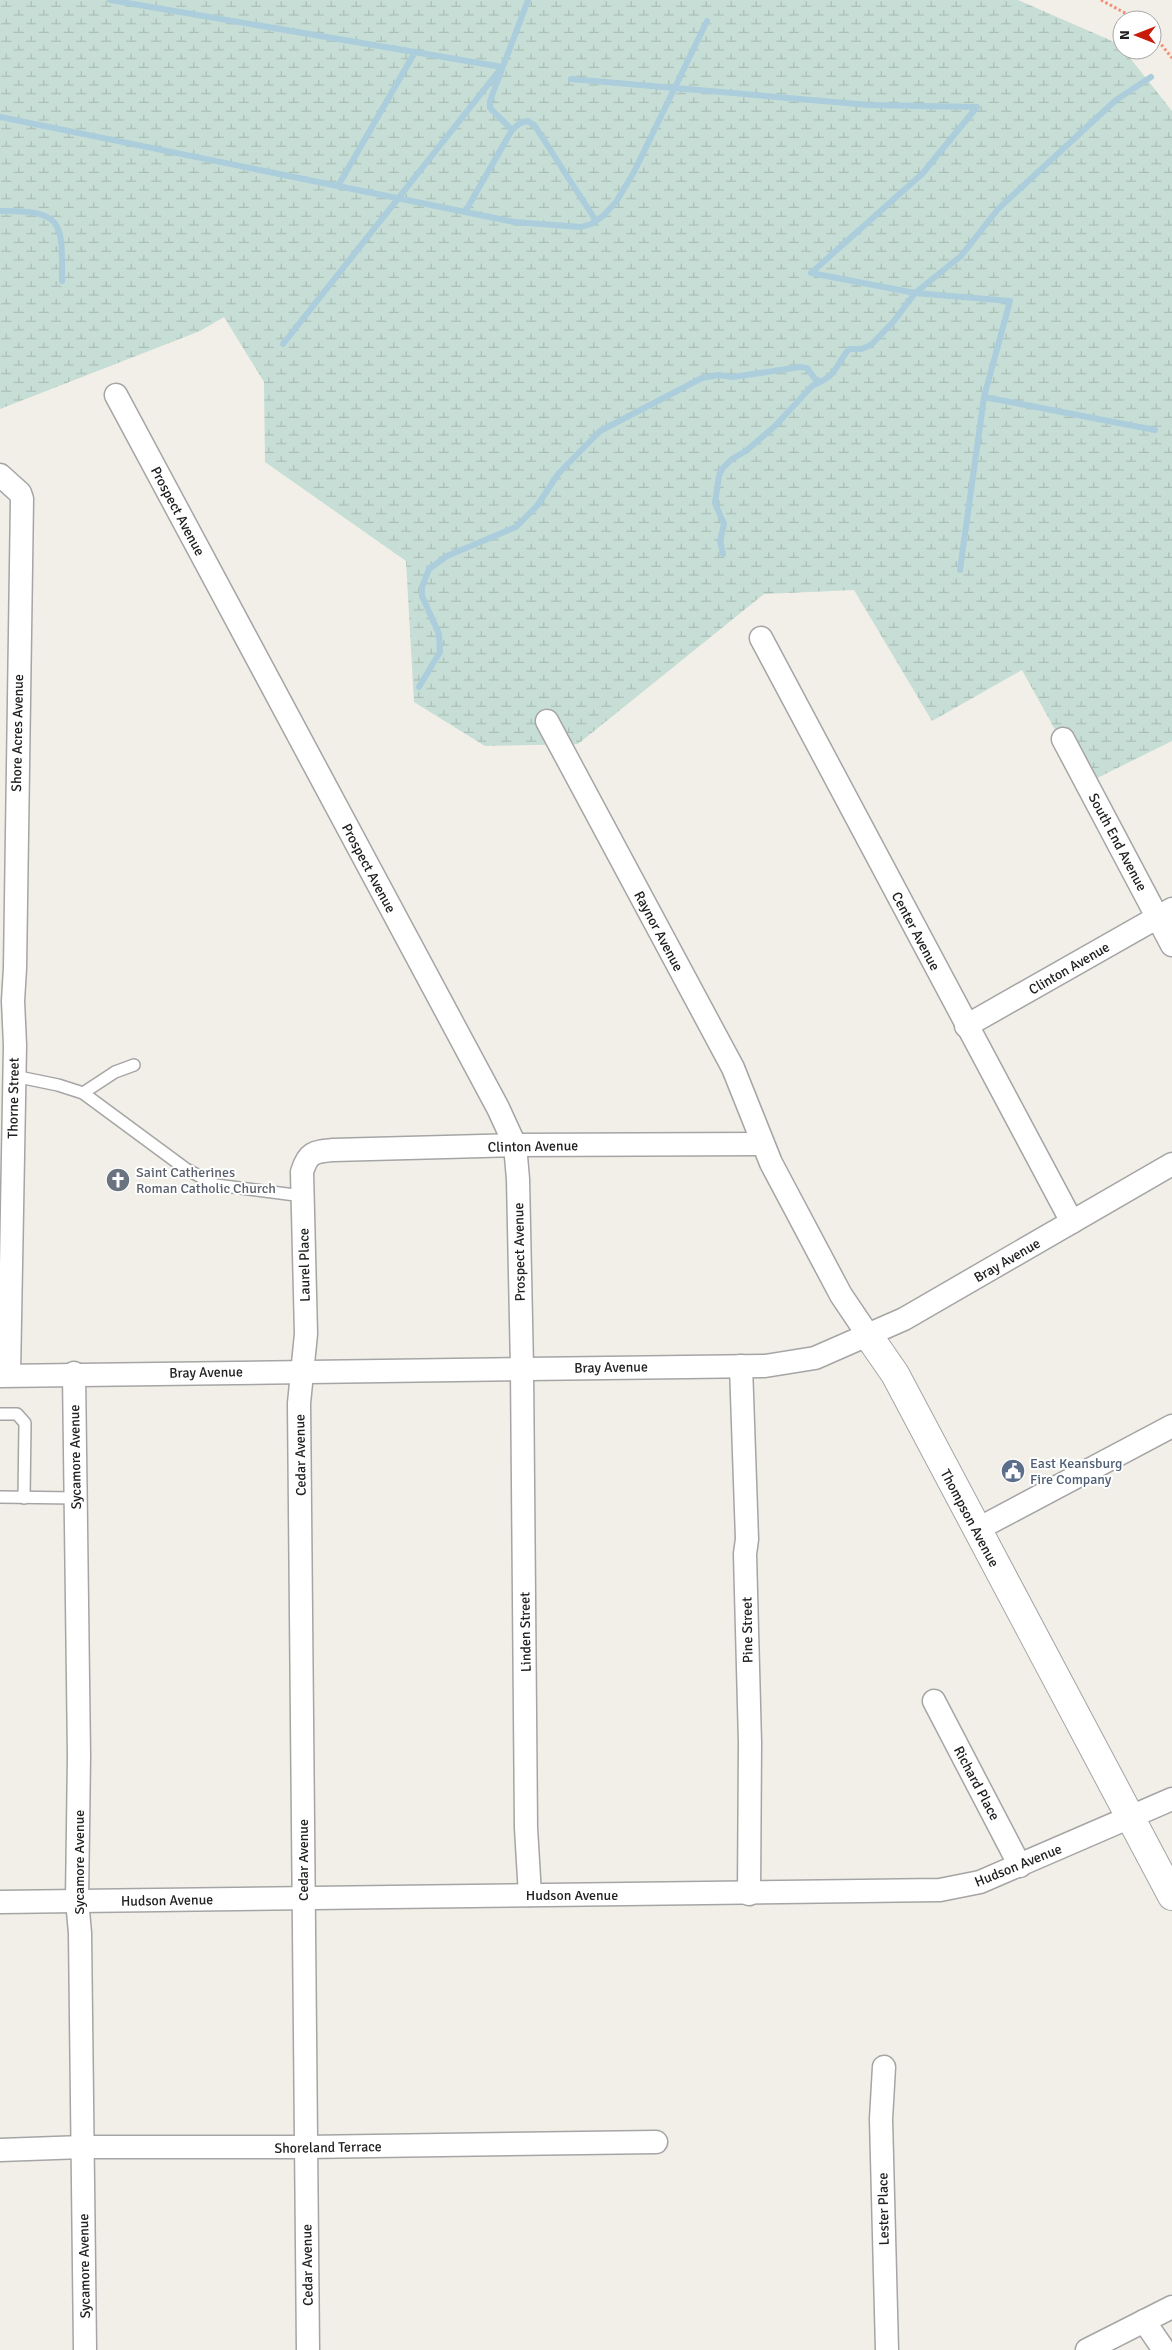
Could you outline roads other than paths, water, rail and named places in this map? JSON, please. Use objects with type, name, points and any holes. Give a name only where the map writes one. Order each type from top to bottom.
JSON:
[{"type":"street","name":"Prospect Avenue","points":[[116,395],[493,1100],[515,1145],[518,1179],[522,1368]]},
{"type":"street","name":"Shore Acres Avenue","points":[[0,475],[20,493],[22,499],[8,767],[15,968],[6,1000]]},
{"type":"street","name":"Center Avenue","points":[[761,638],[1072,1222]]},
{"type":"street","name":"Raynor Avenue","points":[[547,721],[733,1068],[747,1099],[763,1144]]},
{"type":"street","name":"South End Avenue","points":[[1063,739],[1164,913],[1172,945]]},
{"type":"street","name":"Clinton Avenue","points":[[966,1026],[1164,913]]},
{"type":"street","name":"Thorne Street","points":[[5,1376],[14,1076],[6,1000]]},
{"type":"street","name":"Clinton Avenue","points":[[306,1160],[314,1152],[333,1150],[515,1145],[763,1144]]},
{"type":"street","name":"Thompson Avenue","points":[[763,1144],[841,1295],[895,1374],[976,1530],[1172,1896]]},
{"type":"street","name":"Laurel Place","points":[[302,1370],[306,1334],[302,1172],[306,1160]]},
{"type":"street","name":"Bray Avenue","points":[[5,1376],[74,1373],[741,1366],[795,1363],[815,1358],[904,1319],[1172,1164]]},
{"type":"street","name":"Pine Street","points":[[741,1366],[747,1539],[745,1554],[750,1743],[750,1894]]},
{"type":"street","name":"Linden Street","points":[[522,1368],[526,1828],[530,1895]]},
{"type":"street","name":"Cedar Avenue","points":[[302,1370],[299,1403],[308,2350]]},
{"type":"street","name":"Sycamore Avenue","points":[[74,1373],[79,1756],[77,1900],[80,1933],[85,2350]]},
{"type":"street","points":[[976,1530],[1172,1426]]},
{"type":"street","name":"Richard Place","points":[[934,1701],[1020,1866]]},
{"type":"street","name":"Hudson Avenue","points":[[0,1902],[750,1894],[940,1890],[980,1882],[1172,1799]]},
{"type":"street","name":"Lester Place","points":[[884,2067],[881,2119],[887,2350]]},
{"type":"street","name":"Shoreland Terrace","points":[[0,2150],[82,2147],[306,2147],[656,2142]]},
{"type":"street","points":[[1087,2350],[1172,2307]]},
{"type":"street","points":[[1144,2322],[1164,2350]]},
{"type":"lane","points":[[83,1093],[115,1072],[134,1065]]},
{"type":"lane","points":[[14,1076],[58,1085],[83,1093],[186,1169],[216,1185],[303,1196]]},
{"type":"lane","points":[[0,1414],[17,1414],[25,1423],[24,1498]]},
{"type":"lane","points":[[0,1497],[76,1498]]},
{"type":"waterway","points":[[110,0],[502,67],[283,344]]},
{"type":"waterway","points":[[512,130],[490,108],[490,101],[528,0]]},
{"type":"waterway","points":[[0,117],[514,222],[581,227],[591,224],[603,216],[616,202],[634,172],[707,21]]},
{"type":"waterway","points":[[338,186],[415,52]]},
{"type":"waterway","points":[[419,687],[440,652],[439,634],[422,596],[422,587],[429,569],[447,556],[516,527],[537,506],[558,474],[600,431],[702,378],[718,375],[733,377],[800,367],[807,368],[818,383],[825,380],[849,349],[861,349],[871,345],[894,321],[915,293],[961,256],[998,209],[1116,100],[1151,77]]},
{"type":"waterway","points":[[571,79],[869,105],[977,107],[922,174],[811,273],[915,293],[1010,301],[984,397],[960,570]]},
{"type":"waterway","points":[[465,212],[512,130],[520,123],[528,121],[535,126],[596,221]]},
{"type":"waterway","points":[[0,211],[37,213],[48,217],[55,224],[60,233],[62,281]]},
{"type":"waterway","points":[[723,554],[720,541],[724,524],[715,503],[719,476],[722,469],[775,426],[812,386],[818,383]]},
{"type":"waterway","points":[[984,397],[1155,430]]},
{"type":"place","name":"Saint Catherines Roman Catholic Church","points":[[118,1180]]},
{"type":"place","name":"East Keansburg Fire Company","points":[[1013,1471]]}]
